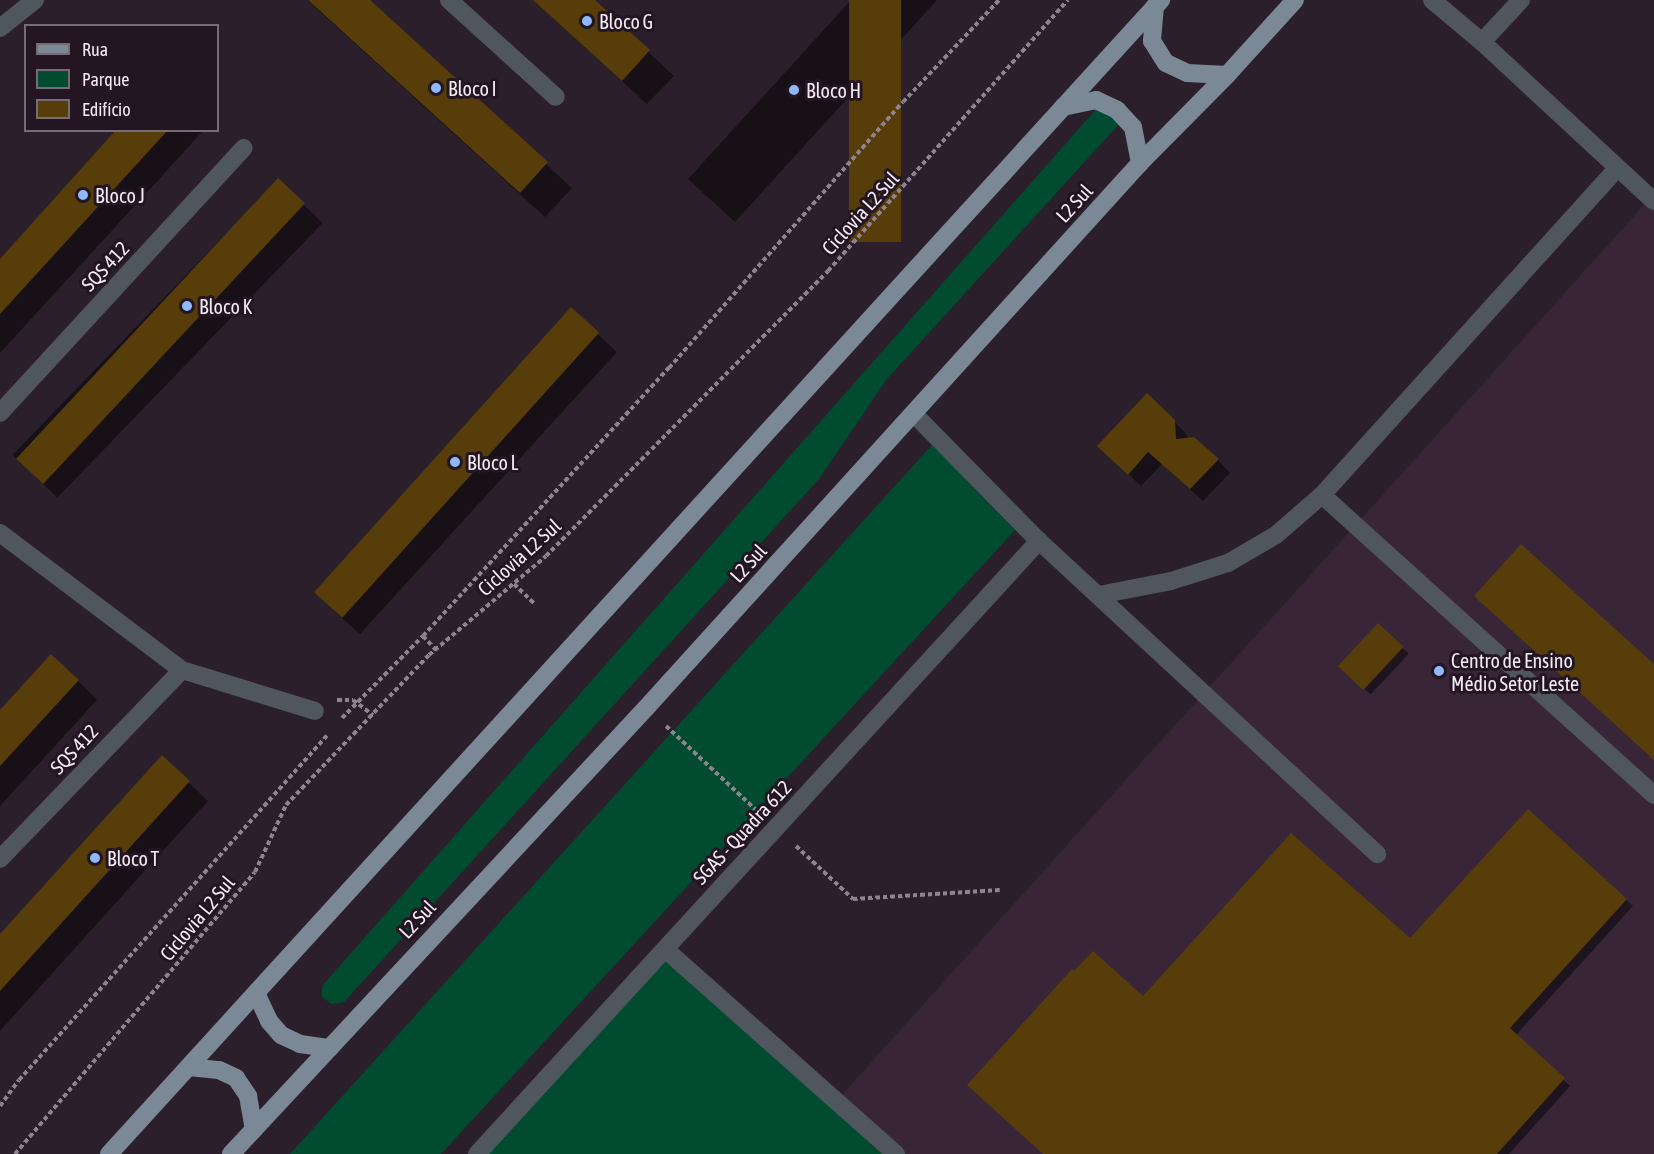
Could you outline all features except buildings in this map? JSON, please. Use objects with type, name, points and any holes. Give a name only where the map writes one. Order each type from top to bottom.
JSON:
[{"type":"main road","name":"L2 Sul","points":[[231,1154],[638,716],[1140,163],[1227,75],[1295,0]]},
{"type":"main road","points":[[1158,3],[1152,41],[1166,63],[1187,73],[1227,75]]},
{"type":"main road","points":[[110,1154],[1158,3]]},
{"type":"main road","points":[[1063,107],[1096,100],[1117,110],[1132,127],[1140,163]]},
{"type":"main road","points":[[257,995],[269,1021],[281,1035],[300,1044],[330,1048]]},
{"type":"main road","points":[[189,1067],[219,1070],[236,1078],[248,1096],[254,1129]]},
{"type":"street","points":[[0,28],[35,0]]},
{"type":"street","points":[[449,0],[556,97]]},
{"type":"street","points":[[1432,0],[1482,42],[1654,201]]},
{"type":"street","points":[[1482,42],[1521,0]]},
{"type":"street","name":"SQS 412","points":[[0,413],[244,148]]},
{"type":"street","points":[[1099,596],[1171,581],[1228,563],[1276,535],[1322,495],[1617,168]]},
{"type":"street","points":[[914,414],[1040,541],[1377,854]]},
{"type":"street","points":[[1322,495],[1654,795]]},
{"type":"street","points":[[0,533],[182,670],[315,711]]},
{"type":"street","name":"SGAS - Quadra 612","points":[[477,1154],[1040,541]]},
{"type":"street","name":"SQS 412","points":[[0,859],[182,670]]},
{"type":"street","points":[[665,949],[896,1154]]},
{"type":"path","points":[[340,720],[423,636],[669,368],[903,102],[999,0]]},
{"type":"path","name":"Ciclovia L2 Sul","points":[[15,1154],[255,872],[286,805],[436,650],[546,556],[828,271],[1068,0]]},
{"type":"path","points":[[514,584],[535,604]]},
{"type":"path","points":[[423,636],[436,650]]},
{"type":"path","points":[[315,711],[340,699],[355,703],[373,715]]},
{"type":"path","points":[[663,724],[853,899],[1000,890]]},
{"type":"path","points":[[0,1106],[19,1080],[333,728]]},
{"type":"shaded area","name":"Centro de Ensino Médio Setor Leste","points":[[1654,194],[1654,1154],[800,1154],[794,1148]]},
{"type":"green space","points":[[1099,106],[1120,123],[886,380],[819,479],[344,1002],[332,1004],[322,997],[322,986]]},
{"type":"green space","points":[[932,445],[1015,530],[441,1154],[290,1154]]},
{"type":"green space","points":[[665,949],[882,1154],[477,1154]]},
{"type":"place","name":"Bloco G","points":[[587,21]]},
{"type":"place","name":"Bloco I","points":[[436,88]]},
{"type":"place","name":"Bloco H","points":[[794,90]]},
{"type":"place","name":"Bloco J","points":[[83,195]]},
{"type":"place","name":"Bloco K","points":[[187,306]]},
{"type":"place","name":"Bloco L","points":[[455,462]]},
{"type":"place","name":"Centro de Ensino Médio Setor Leste","points":[[1439,671]]},
{"type":"place","name":"Bloco T","points":[[95,858]]}]
